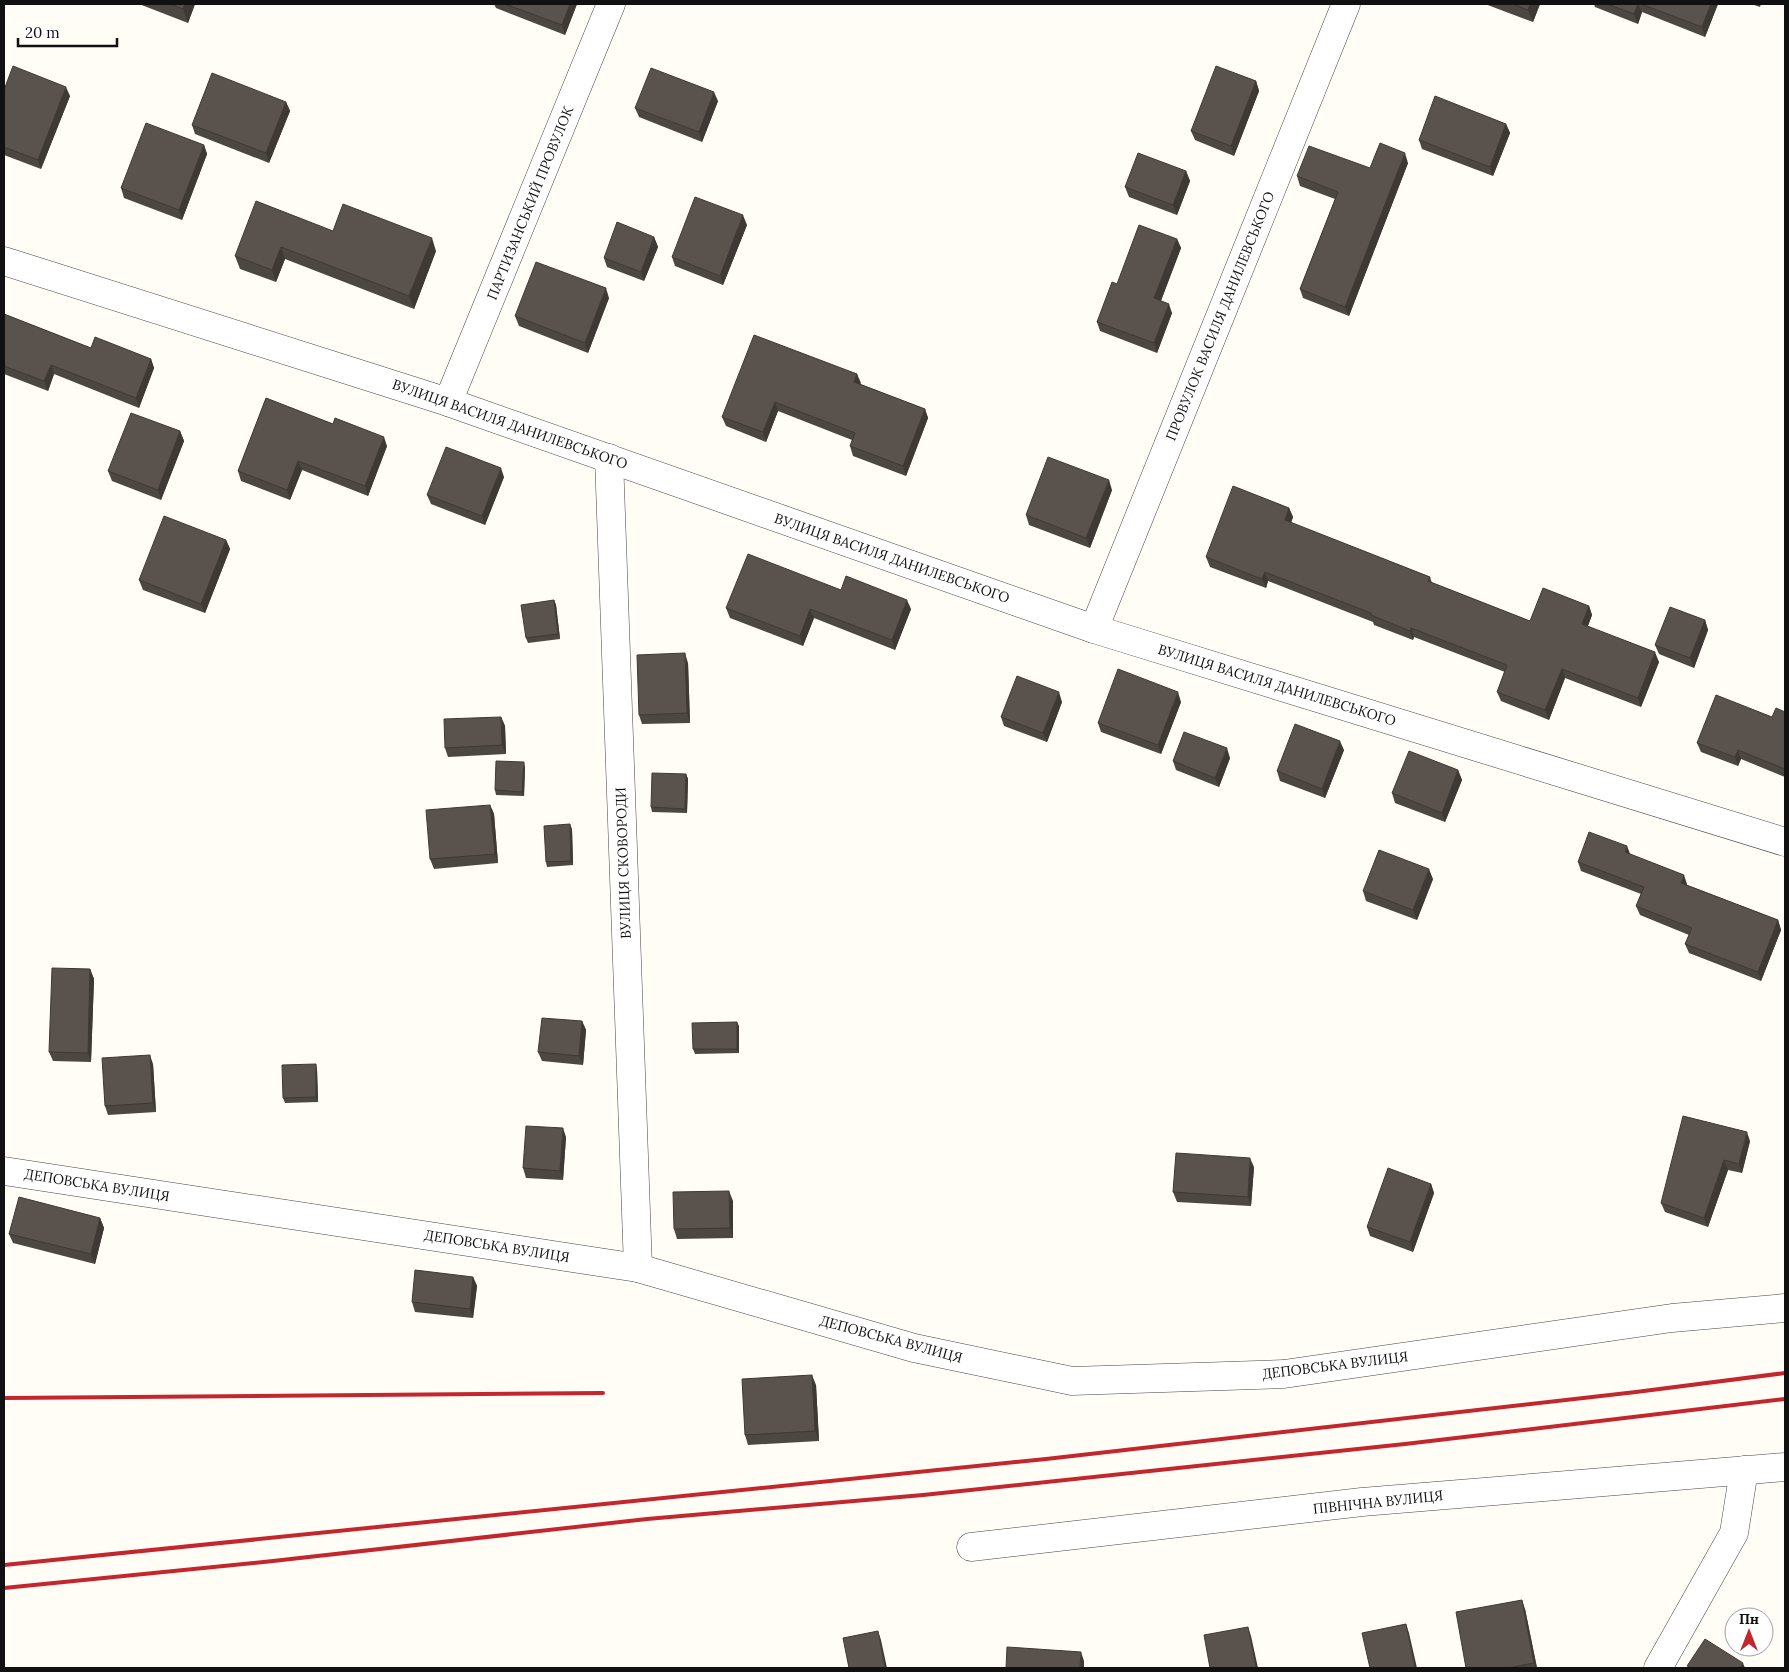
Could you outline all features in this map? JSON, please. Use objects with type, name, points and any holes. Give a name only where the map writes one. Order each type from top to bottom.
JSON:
[{"type":"street","name":"ПАРТИЗАНСЬКИЙ ПРОВУЛОК","points":[[448,402],[611,4]]},
{"type":"street","name":"ПРОВУЛОК ВАСИЛЯ ДАНИЛЕВСЬКОГО","points":[[1094,629],[1346,4]]},
{"type":"street","name":"ВУЛИЦЯ ВАСИЛЯ ДАНИЛЕВСЬКОГО","points":[[4,261],[448,402],[1094,629],[1785,842]]},
{"type":"street","name":"ВУЛИЦЯ СКОВОРОДИ","points":[[609,458],[638,1268]]},
{"type":"street","name":"ДЕПОВСЬКА ВУЛИЦЯ","points":[[4,1171],[638,1268],[914,1348],[1072,1382],[1284,1374],[1672,1318],[1785,1308]]},
{"type":"street","name":"ПІВНІЧНА ВУЛИЦЯ","points":[[971,1547],[1362,1502],[1785,1466]]},
{"type":"street","points":[[1658,1668],[1734,1533],[1744,1470]]},
{"type":"building","points":[[170,4],[185,4],[183,9]]},
{"type":"building","points":[[505,4],[570,4],[562,25]]},
{"type":"building","points":[[1513,4],[1530,4],[1528,10]]},
{"type":"building","points":[[1607,4],[1638,4],[1634,14]]},
{"type":"building","points":[[1641,4],[1711,4],[1702,27]]},
{"type":"building","points":[[13,66],[66,87],[38,160],[4,147],[4,90]]},
{"type":"building","points":[[1216,66],[1256,81],[1231,146],[1191,131]]},
{"type":"building","points":[[651,68],[714,92],[699,132],[635,108]]},
{"type":"building","points":[[212,73],[286,102],[266,153],[192,125]]},
{"type":"building","points":[[1435,96],[1506,124],[1490,167],[1419,140]]},
{"type":"building","points":[[146,123],[204,145],[179,210],[121,188]]},
{"type":"building","points":[[1380,143],[1405,153],[1345,307],[1300,289],[1338,192],[1297,176],[1309,146],[1370,168]]},
{"type":"building","points":[[1138,153],[1186,171],[1173,205],[1125,187]]},
{"type":"building","points":[[695,197],[743,215],[720,276],[672,257]]},
{"type":"building","points":[[256,201],[333,231],[343,204],[432,238],[409,296],[281,247],[272,270],[235,256]]},
{"type":"building","points":[[617,222],[654,237],[641,272],[604,258]]},
{"type":"building","points":[[1139,225],[1177,239],[1154,298],[1169,304],[1154,343],[1097,322],[1112,282],[1117,284]]},
{"type":"building","points":[[536,262],[606,288],[585,343],[515,316]]},
{"type":"building","points":[[4,314],[91,348],[95,337],[151,359],[136,398],[51,365],[44,381],[4,366]]},
{"type":"building","points":[[754,335],[857,374],[854,382],[925,409],[903,466],[850,446],[855,433],[775,402],[763,432],[722,417]]},
{"type":"building","points":[[266,398],[333,424],[335,418],[384,437],[365,486],[298,461],[287,490],[238,471]]},
{"type":"building","points":[[131,413],[180,431],[158,490],[108,471]]},
{"type":"building","points":[[446,447],[501,468],[482,516],[427,495]]},
{"type":"building","points":[[1048,457],[1109,480],[1086,538],[1026,515]]},
{"type":"building","points":[[1233,486],[1289,508],[1285,520],[1430,577],[1428,581],[1530,621],[1543,588],[1589,606],[1582,624],[1655,652],[1638,698],[1562,669],[1545,710],[1497,692],[1507,665],[1411,628],[1410,631],[1371,615],[1371,613],[1265,572],[1262,579],[1206,557]]},
{"type":"building","points":[[164,516],[226,540],[201,604],[139,580]]},
{"type":"building","points":[[748,554],[841,590],[846,576],[907,600],[892,640],[810,609],[800,636],[726,608]]},
{"type":"building","points":[[554,600],[558,634],[526,638],[521,605]]},
{"type":"building","points":[[1670,607],[1705,620],[1690,658],[1655,645]]},
{"type":"building","points":[[685,653],[687,713],[639,715],[637,655]]},
{"type":"building","points":[[1118,669],[1178,692],[1158,745],[1098,723]]},
{"type":"building","points":[[1017,676],[1059,692],[1043,733],[1001,717]]},
{"type":"building","points":[[1716,695],[1772,717],[1776,708],[1785,712],[1785,769],[1738,750],[1735,757],[1697,743]]},
{"type":"building","points":[[501,717],[502,745],[445,748],[444,719]]},
{"type":"building","points":[[1295,724],[1340,741],[1322,789],[1277,771]]},
{"type":"building","points":[[1184,732],[1227,748],[1215,778],[1173,761]]},
{"type":"building","points":[[1409,751],[1458,770],[1442,813],[1392,793]]},
{"type":"building","points":[[496,761],[524,762],[522,792],[495,790]]},
{"type":"building","points":[[652,773],[686,774],[685,809],[651,807]]},
{"type":"building","points":[[490,805],[495,854],[430,859],[426,810]]},
{"type":"building","points":[[570,824],[571,861],[546,862],[544,826]]},
{"type":"building","points":[[1589,832],[1627,846],[1625,852],[1684,875],[1681,883],[1778,920],[1758,972],[1685,944],[1692,928],[1636,906],[1644,887],[1578,862]]},
{"type":"building","points":[[1379,850],[1429,869],[1413,910],[1363,891]]},
{"type":"building","points":[[52,968],[90,969],[88,1053],[49,1052]]},
{"type":"building","points":[[542,1018],[582,1021],[579,1056],[538,1052]]},
{"type":"building","points":[[737,1022],[737,1049],[693,1049],[692,1023]]},
{"type":"building","points":[[150,1055],[153,1103],[105,1106],[102,1058]]},
{"type":"building","points":[[316,1064],[316,1097],[283,1098],[282,1065]]},
{"type":"building","points":[[1683,1116],[1747,1132],[1739,1164],[1724,1160],[1704,1218],[1661,1203]]},
{"type":"building","points":[[526,1126],[563,1128],[560,1171],[523,1168]]},
{"type":"building","points":[[1176,1153],[1250,1158],[1248,1197],[1173,1192]]},
{"type":"building","points":[[1388,1168],[1431,1184],[1410,1242],[1367,1227]]},
{"type":"building","points":[[729,1191],[730,1228],[674,1229],[673,1192]]},
{"type":"building","points":[[19,1197],[100,1218],[91,1254],[9,1234]]},
{"type":"building","points":[[415,1270],[473,1277],[470,1309],[412,1302]]},
{"type":"building","points":[[812,1375],[815,1431],[745,1435],[742,1379]]},
{"type":"building","points":[[1522,1600],[1534,1663],[1508,1668],[1466,1668],[1456,1612]]},
{"type":"building","points":[[1406,1624],[1415,1668],[1370,1668],[1362,1633]]},
{"type":"building","points":[[1248,1627],[1256,1668],[1210,1668],[1204,1635]]},
{"type":"building","points":[[878,1631],[885,1668],[849,1668],[843,1638]]},
{"type":"building","points":[[1705,1639],[1724,1651],[1724,1657],[1734,1657],[1743,1663],[1740,1668],[1692,1668],[1687,1666]]},
{"type":"building","points":[[1007,1647],[1081,1652],[1080,1668],[1006,1668]]},
{"type":"railway","points":[[4,1565],[1046,1459],[1636,1392],[1785,1373]]},
{"type":"railway","points":[[4,1398],[603,1393]]},
{"type":"railway","points":[[4,1588],[273,1561],[647,1519],[923,1495],[1405,1444],[1785,1399]]}]
